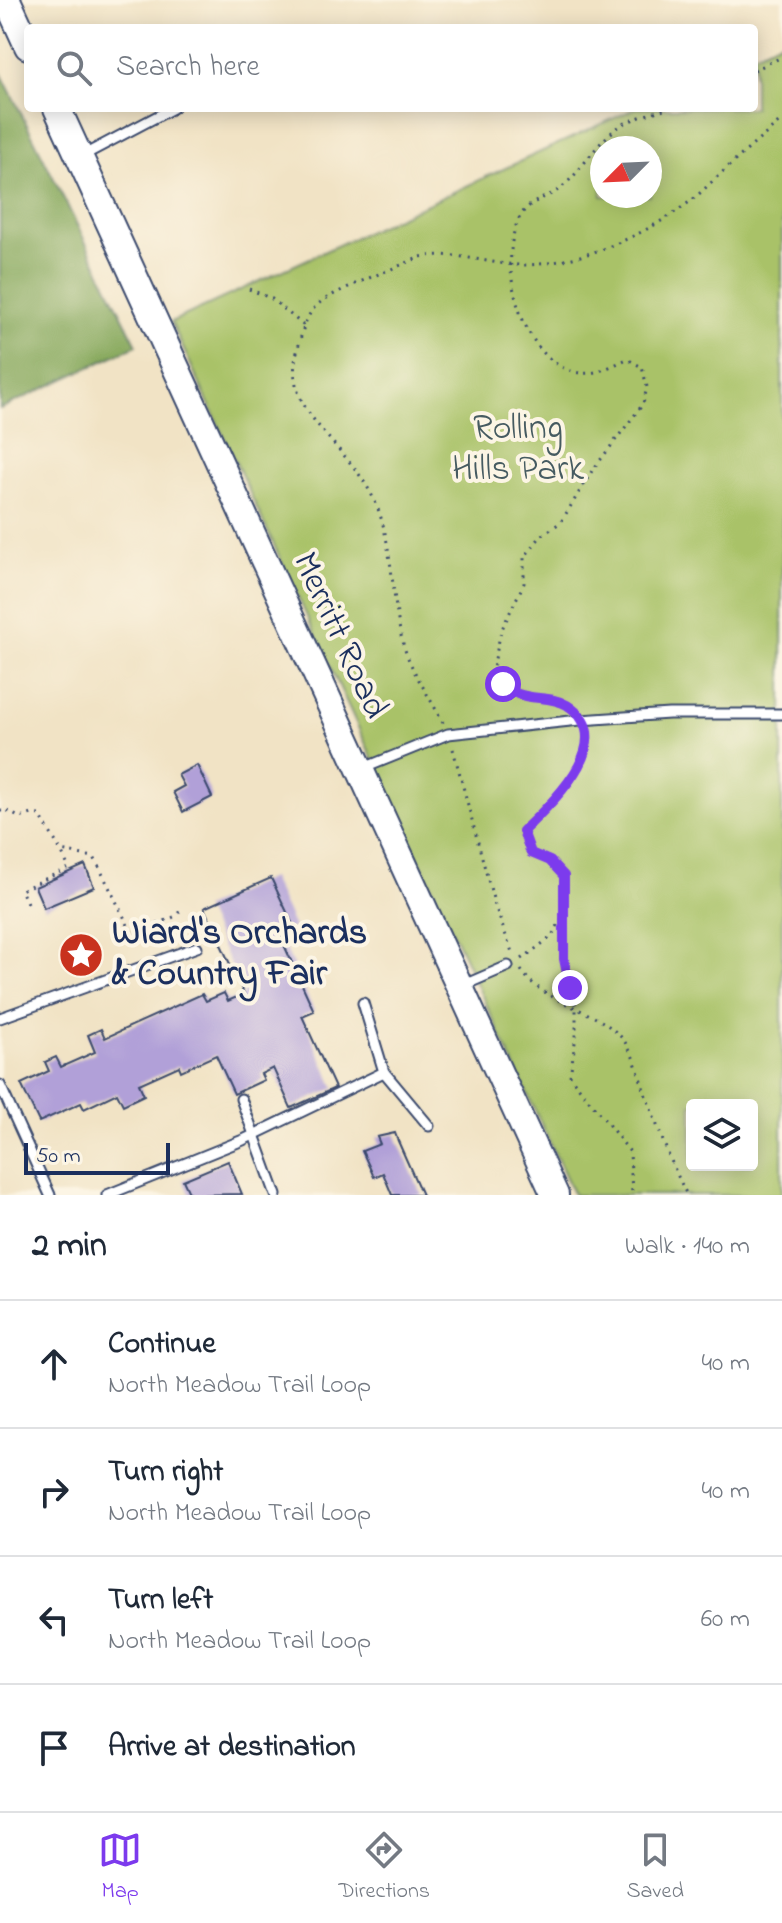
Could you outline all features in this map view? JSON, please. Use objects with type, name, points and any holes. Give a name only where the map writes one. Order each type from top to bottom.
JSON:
[{"type":"street","points":[[7,0],[24,37]]},
{"type":"street","name":"Merritt Road","points":[[59,112],[555,1195]]},
{"type":"lane","points":[[79,157],[165,112]]},
{"type":"lane","points":[[361,770],[448,734],[669,714],[782,714]]},
{"type":"lane","points":[[0,1018],[197,947]]},
{"type":"lane","points":[[461,987],[512,964]]},
{"type":"lane","points":[[363,1003],[384,1072],[429,1126]]},
{"type":"lane","points":[[107,1195],[255,1134],[384,1072]]},
{"type":"lane","points":[[0,1085],[50,1195]]},
{"type":"lane","points":[[241,1099],[276,1195]]},
{"type":"path","points":[[758,68],[782,57]]},
{"type":"path","points":[[632,1195],[630,1152],[570,1076],[576,1036],[576,1007],[564,959],[564,876],[550,861],[531,853],[523,831],[563,788],[585,757],[588,738],[580,720],[567,705],[519,695],[503,684],[493,668],[501,631],[524,583],[524,558],[541,536],[561,522],[592,471],[643,404],[647,387],[642,367],[627,359],[592,373],[565,370],[548,358],[527,332],[520,317],[512,264],[512,247],[520,216],[528,207],[571,180],[616,129],[657,112]]},
{"type":"path","points":[[687,1195],[673,1167],[629,1047],[602,1021],[537,988],[512,964],[448,734],[404,649],[379,512],[369,487],[354,464],[303,405],[294,381],[293,368],[304,326],[315,307],[324,300],[420,257],[435,254],[530,265],[591,252],[653,226],[684,207],[782,120]]},
{"type":"path","points":[[249,289],[272,299],[304,326]]},
{"type":"path","points":[[0,811],[6,810],[20,818],[40,815],[69,868],[21,890],[27,903]]},
{"type":"path","points":[[61,851],[94,857],[133,935],[176,916],[183,907]]},
{"type":"path","points":[[512,964],[551,937],[559,927],[564,911]]},
{"type":"green space","name":"Rolling Hills Park","points":[[782,41],[782,1195],[574,1195],[171,322],[627,112],[758,112],[758,52]]},
{"type":"green space","points":[[0,71],[137,345],[0,409]]},
{"type":"building","points":[[197,765],[212,797],[183,812],[173,792],[184,786],[178,775]]},
{"type":"building","points":[[85,865],[94,887],[44,908],[35,887]]},
{"type":"building","points":[[271,878],[294,927],[279,934],[314,1011],[302,1016],[335,1088],[291,1108],[273,1068],[261,1074],[264,1080],[234,1094],[216,1055],[181,1071],[179,1066],[139,1084],[144,1095],[123,1105],[117,1093],[84,1109],[81,1103],[39,1122],[21,1084],[49,1071],[45,1062],[56,1057],[61,1067],[95,1052],[88,1035],[101,1029],[105,1038],[202,994],[206,1001],[224,993],[228,1001],[244,994],[204,908]]},
{"type":"building","points":[[395,1133],[422,1195],[392,1195],[383,1173],[374,1177],[362,1151],[380,1144],[377,1137]]},
{"type":"building","points":[[228,1161],[242,1194],[190,1195],[183,1180]]},
{"type":"place","name":"Wiard's Orchards & Country Fair","points":[[81,955]]},
{"type":"route","points":[[503,684],[519,695],[567,705],[580,720],[588,738],[585,757],[572,777],[523,831],[531,853],[550,861],[564,876],[564,959],[570,988]]}]
